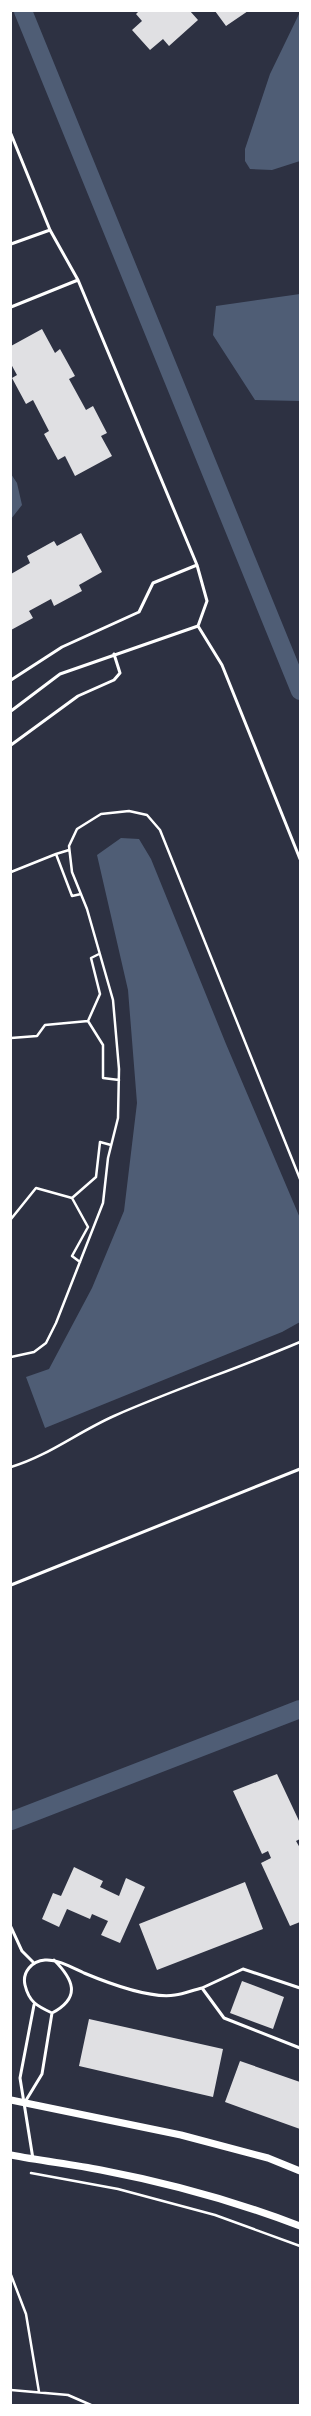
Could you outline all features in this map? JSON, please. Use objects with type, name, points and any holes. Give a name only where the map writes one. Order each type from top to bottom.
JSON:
[{"type":"street","points":[[11,2100],[181,2135],[268,2158],[300,2171]]},
{"type":"street","points":[[11,2155],[100,2170],[169,2185],[252,2207],[300,2226]]},
{"type":"lane","points":[[11,134],[50,230],[78,280],[197,565],[207,601],[198,626]]},
{"type":"lane","points":[[11,244],[50,230]]},
{"type":"lane","points":[[11,306],[78,280]]},
{"type":"lane","points":[[11,680],[62,647],[139,612],[153,583],[197,565]]},
{"type":"lane","points":[[11,711],[60,674],[198,626]]},
{"type":"lane","points":[[198,626],[222,665],[300,859]]},
{"type":"lane","points":[[11,745],[78,696],[114,680],[120,673],[114,654]]},
{"type":"lane","points":[[11,1585],[300,1469]]},
{"type":"lane","points":[[11,1927],[22,1951],[34,1963]]},
{"type":"lane","points":[[25,2102],[42,2074],[52,2013],[67,2002],[72,1989],[68,1975],[54,1960]]},
{"type":"lane","points":[[52,2013],[34,2005],[27,1994],[24,1982],[26,1971],[34,1963],[54,1960],[92,1976],[141,1992],[174,1995],[202,1988],[243,1969],[300,1988]]},
{"type":"lane","points":[[202,1988],[224,2018],[300,2048]]},
{"type":"lane","points":[[33,2159],[20,2078],[34,2005]]},
{"type":"path","points":[[11,1357],[34,1352],[46,1343],[103,1203],[112,1145],[118,1118],[118,1080],[112,1000],[81,894],[72,872],[68,846],[77,829],[101,814],[129,811],[146,815],[160,830],[300,1179]]},
{"type":"path","points":[[11,872],[69,850]]},
{"type":"path","points":[[56,854],[72,896],[81,894]]},
{"type":"path","points":[[88,1021],[100,994],[91,958],[98,954]]},
{"type":"path","points":[[11,1038],[37,1036],[45,1024],[88,1021]]},
{"type":"path","points":[[88,1021],[103,1045],[103,1078],[118,1080]]},
{"type":"path","points":[[72,1198],[96,1177],[100,1142],[112,1145]]},
{"type":"path","points":[[11,1219],[36,1188],[72,1198],[88,1227],[72,1256],[80,1262]]},
{"type":"path","points":[[11,1467],[47,1454],[91,1426],[130,1408],[243,1367],[300,1342]]},
{"type":"path","points":[[29,2172],[118,2189],[208,2213],[300,2246]]},
{"type":"path","points":[[11,2275],[26,2314],[39,2392]]},
{"type":"path","points":[[11,2390],[68,2395],[91,2405]]},
{"type":"water","points":[[300,12],[300,161],[272,170],[250,169],[245,161],[245,149],[270,74]]},
{"type":"water","points":[[300,294],[300,401],[255,400],[213,335],[216,306]]},
{"type":"water","points":[[11,474],[17,483],[22,505],[11,519]]},
{"type":"water","points":[[121,838],[139,839],[151,859],[226,1044],[300,1218],[300,1322],[282,1332],[45,1428],[26,1377],[49,1369],[92,1288],[124,1211],[137,1103],[128,990],[97,855]]},
{"type":"building","points":[[139,11],[190,11],[198,20],[169,46],[163,39],[150,50],[132,30],[142,21],[136,14]]},
{"type":"building","points":[[215,11],[248,11],[226,26]]},
{"type":"building","points":[[42,329],[55,353],[60,349],[75,376],[69,379],[86,410],[93,406],[107,433],[101,436],[112,456],[75,476],[65,456],[58,460],[44,434],[49,431],[33,400],[26,404],[12,378],[17,375],[11,364],[11,346]]},
{"type":"building","points":[[81,533],[102,572],[79,585],[82,591],[54,606],[51,599],[29,611],[33,618],[11,630],[11,574],[30,563],[27,556],[54,541],[57,546]]},
{"type":"building","points":[[277,1774],[300,1823],[300,1839],[296,1841],[300,1848],[300,1922],[290,1926],[261,1863],[271,1858],[268,1851],[262,1854],[233,1791]]},
{"type":"building","points":[[74,1867],[103,1881],[100,1887],[119,1896],[126,1878],[145,1887],[120,1943],[101,1935],[108,1921],[92,1914],[90,1919],[67,1909],[59,1927],[42,1919],[53,1893],[61,1896]]},
{"type":"building","points":[[245,1882],[263,1929],[157,1970],[139,1924]]},
{"type":"building","points":[[242,1981],[284,1997],[273,2029],[230,2013]]},
{"type":"building","points":[[89,2019],[223,2049],[213,2097],[79,2066]]},
{"type":"building","points":[[240,2061],[300,2082],[300,2129],[225,2102]]},
{"type":"waterway","points":[[23,11],[300,691]]},
{"type":"waterway","points":[[11,1821],[300,1709]]}]
